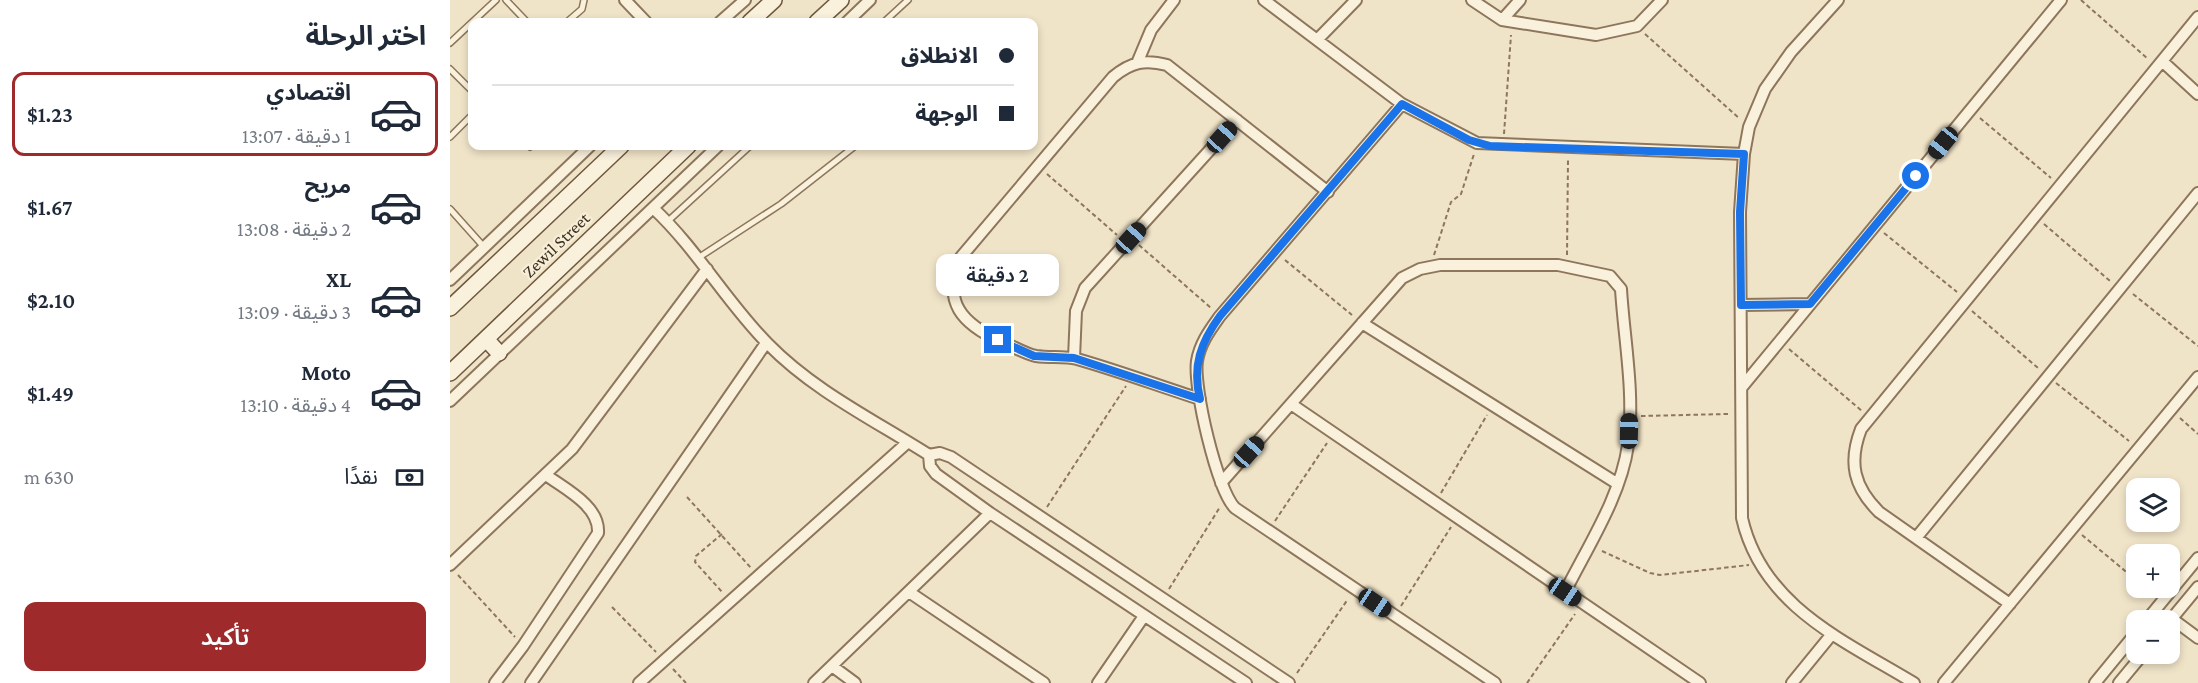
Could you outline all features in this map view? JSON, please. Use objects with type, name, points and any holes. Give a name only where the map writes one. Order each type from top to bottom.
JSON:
[{"type":"main road","points":[[754,18],[774,0]]},
{"type":"main road","points":[[821,18],[841,0]]},
{"type":"main road","name":"Zewil Street","points":[[450,308],[617,150]]},
{"type":"main road","name":"Zewil Street","points":[[450,374],[684,150]]},
{"type":"main road","points":[[486,339],[499,353]]},
{"type":"street","points":[[625,0],[642,18]]},
{"type":"street","points":[[724,18],[744,0]]},
{"type":"street","points":[[851,18],[870,0]]},
{"type":"street","points":[[1138,62],[1151,30],[1174,0]]},
{"type":"street","points":[[1264,0],[1402,104],[1477,143],[1503,146],[1744,154]]},
{"type":"street","points":[[1317,40],[1356,0]]},
{"type":"street","points":[[1472,0],[1507,21],[1583,34],[1610,34],[1637,26],[1662,0]]},
{"type":"street","points":[[1507,21],[1520,0]]},
{"type":"street","points":[[1838,0],[1777,71],[1756,108],[1744,154],[1740,212],[1742,518],[1758,564],[1787,600],[1832,634],[1914,683]]},
{"type":"street","points":[[1742,387],[2061,0]]},
{"type":"street","points":[[2010,604],[1879,512],[1866,499],[1857,483],[1853,465],[1854,447],[1861,429],[1870,417],[2198,17]]},
{"type":"street","points":[[1200,399],[1074,358],[1034,356],[980,332],[962,314],[952,290],[954,273],[961,257],[1113,76],[1124,67],[1138,62],[1153,61],[1167,66],[1328,192]]},
{"type":"street","points":[[2160,64],[2198,94]]},
{"type":"street","points":[[1402,104],[1220,316],[1206,336],[1198,360],[1197,380],[1200,399],[1221,483],[1226,497],[1235,508],[1495,683]]},
{"type":"street","points":[[1074,358],[1076,311],[1082,295],[1237,120]]},
{"type":"street","points":[[450,280],[586,150]]},
{"type":"street","points":[[450,400],[714,150]]},
{"type":"street","points":[[1916,538],[2198,193]]},
{"type":"street","points":[[653,208],[668,222],[766,343],[834,398],[929,455],[940,453],[951,457],[1282,681]]},
{"type":"street","points":[[1221,483],[1402,278],[1430,267],[1547,265],[1610,276],[1619,283],[1629,417],[1628,447],[1618,484],[1565,592]]},
{"type":"street","points":[[450,565],[572,449],[707,269]]},
{"type":"street","points":[[1741,305],[1810,304]]},
{"type":"street","points":[[1362,323],[1618,484]]},
{"type":"street","points":[[531,683],[766,343]]},
{"type":"street","points":[[1944,683],[2198,377]]},
{"type":"street","points":[[1291,404],[1700,683]]},
{"type":"street","points":[[639,683],[908,442]]},
{"type":"street","points":[[929,455],[930,466],[936,474],[990,513],[1246,683]]},
{"type":"street","points":[[495,683],[523,646],[598,533],[598,524],[591,510],[546,475]]},
{"type":"street","points":[[814,683],[990,513]]},
{"type":"street","points":[[2155,610],[2198,558]]},
{"type":"street","points":[[2178,610],[2198,587]]},
{"type":"street","points":[[909,592],[1044,683]]},
{"type":"street","points":[[1098,683],[1144,615]]},
{"type":"street","points":[[2180,626],[2198,638]]},
{"type":"street","points":[[1792,683],[1832,634]]},
{"type":"street","points":[[2095,683],[2126,645]]},
{"type":"street","points":[[2119,683],[2135,664]]},
{"type":"street","points":[[832,666],[855,683]]},
{"type":"lane","points":[[477,18],[496,0]]},
{"type":"lane","points":[[506,0],[523,18]]},
{"type":"lane","points":[[572,18],[582,9],[584,0]]},
{"type":"lane","points":[[888,18],[908,0]]},
{"type":"lane","points":[[450,43],[468,26]]},
{"type":"lane","points":[[450,69],[468,87]]},
{"type":"lane","points":[[450,137],[468,119]]},
{"type":"lane","points":[[668,222],[746,150]]},
{"type":"lane","points":[[698,258],[781,204],[850,150]]},
{"type":"lane","points":[[450,209],[484,247]]},
{"type":"path","points":[[2081,0],[2160,64]]},
{"type":"path","points":[[1503,146],[1507,21]]},
{"type":"path","points":[[1637,26],[1749,128]]},
{"type":"path","points":[[1970,110],[2060,186]]},
{"type":"path","points":[[1430,267],[1451,202],[1461,194],[1477,143]]},
{"type":"path","points":[[1567,267],[1569,148]]},
{"type":"path","points":[[1038,166],[1220,316]]},
{"type":"path","points":[[2035,216],[2121,287],[2198,346]]},
{"type":"path","points":[[1875,226],[1965,302],[2048,377],[2139,449]]},
{"type":"path","points":[[1276,252],[1362,323]]},
{"type":"path","points":[[1779,341],[1870,417]]},
{"type":"path","points":[[1041,517],[1131,377]]},
{"type":"path","points":[[1435,503],[1493,406]]},
{"type":"path","points":[[2171,410],[2198,434]]},
{"type":"path","points":[[1629,417],[1741,413]]},
{"type":"path","points":[[1268,531],[1333,434]]},
{"type":"path","points":[[687,497],[758,577]]},
{"type":"path","points":[[1163,599],[1226,497]]},
{"type":"path","points":[[1395,616],[1457,518]]},
{"type":"path","points":[[2073,527],[2126,572]]},
{"type":"path","points":[[722,534],[696,556],[695,562],[731,601]]},
{"type":"path","points":[[1588,544],[1650,573],[1660,575],[1758,564]]},
{"type":"path","points":[[457,574],[523,646]]},
{"type":"path","points":[[1297,674],[1355,589]]},
{"type":"path","points":[[1527,683],[1582,603]]},
{"type":"path","points":[[612,607],[686,683]]},
{"type":"route","points":[[998,340],[1034,356],[1074,358],[1200,399],[1196,373],[1206,336],[1220,316],[1402,104],[1469,140],[1490,146],[1744,154],[1740,212],[1741,305],[1810,304],[1916,176]]}]
